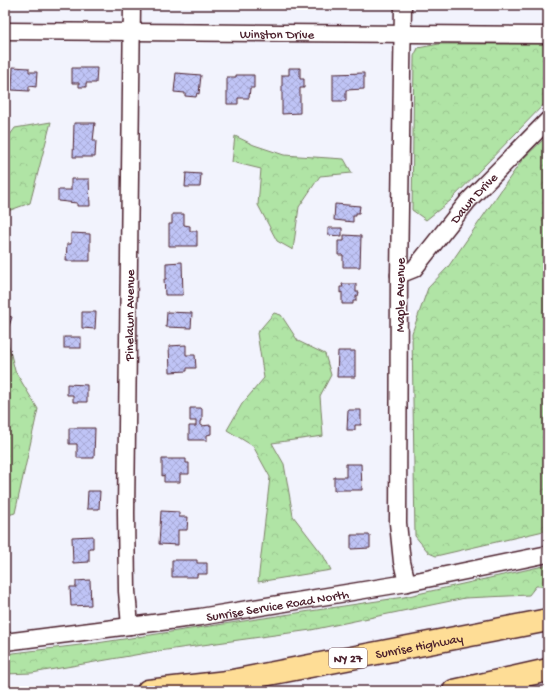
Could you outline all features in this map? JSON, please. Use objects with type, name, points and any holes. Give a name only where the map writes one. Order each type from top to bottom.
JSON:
[{"type":"highway","name":"Sunrise Highway","points":[[148,691],[227,682],[548,620]]},
{"type":"highway","points":[[454,691],[548,670]]},
{"type":"street","name":"Pinelawn Avenue","points":[[130,626],[127,591],[126,513],[132,5]]},
{"type":"street","name":"Maple Avenue","points":[[404,5],[399,275],[398,523],[402,562],[407,583]]},
{"type":"street","name":"Winston Drive","points":[[5,30],[548,35]]},
{"type":"street","name":"Dawn Drive","points":[[399,275],[414,269],[468,201],[548,120]]},
{"type":"street","name":"Sunrise Service Road North","points":[[5,642],[200,617],[407,583],[548,554]]},
{"type":"green space","points":[[439,44],[548,44],[548,100],[450,201],[426,220],[412,210],[414,56],[418,48]]},
{"type":"green space","points":[[51,122],[30,203],[5,212],[5,142],[15,128]]},
{"type":"green space","points":[[548,135],[548,530],[436,556],[429,553],[415,536],[412,333],[428,288],[448,267],[522,160]]},
{"type":"green space","points":[[235,136],[254,145],[284,155],[344,159],[352,173],[320,176],[299,207],[293,250],[277,241],[258,205],[261,169],[232,162]]},
{"type":"green space","points":[[274,313],[281,315],[298,341],[325,354],[331,375],[320,396],[323,436],[272,443],[284,464],[293,516],[323,555],[331,570],[258,582],[270,477],[253,446],[227,430],[242,404],[264,378],[257,333]]},
{"type":"green space","points":[[5,330],[15,371],[38,409],[15,513],[5,516]]},
{"type":"green space","points":[[548,565],[548,586],[536,586],[529,595],[465,598],[311,630],[152,652],[32,673],[5,674],[5,654],[97,643],[404,597]]},
{"type":"building","points":[[13,67],[29,68],[29,72],[37,72],[36,87],[29,86],[29,91],[12,90]]},
{"type":"building","points":[[72,68],[97,68],[96,83],[86,83],[86,87],[79,87],[79,83],[72,83]]},
{"type":"building","points":[[289,68],[300,68],[300,79],[304,79],[304,88],[300,88],[300,113],[282,114],[282,75],[289,75]]},
{"type":"building","points":[[176,73],[201,75],[199,94],[197,93],[196,97],[185,96],[185,93],[174,92]]},
{"type":"building","points":[[364,73],[364,89],[346,90],[346,101],[333,101],[333,74]]},
{"type":"building","points":[[236,75],[254,75],[254,88],[250,88],[249,98],[238,98],[238,104],[227,104],[227,77],[236,77]]},
{"type":"building","points":[[74,123],[95,123],[93,141],[96,141],[95,157],[73,157]]},
{"type":"building","points":[[186,173],[201,174],[200,187],[185,187]]},
{"type":"building","points":[[71,179],[89,179],[90,206],[77,206],[77,203],[58,201],[58,190],[71,190]]},
{"type":"building","points":[[335,204],[360,206],[359,213],[356,213],[356,216],[353,216],[353,222],[334,220]]},
{"type":"building","points":[[172,214],[184,214],[184,225],[190,226],[190,231],[197,231],[197,246],[169,246],[169,224],[172,224]]},
{"type":"building","points":[[328,228],[342,228],[342,236],[328,235]]},
{"type":"building","points":[[71,233],[90,234],[90,261],[66,261],[67,244],[71,244]]},
{"type":"building","points":[[344,235],[361,236],[360,267],[343,267],[343,255],[338,255],[338,241],[344,241]]},
{"type":"building","points":[[182,262],[183,295],[165,295],[164,279],[166,279],[166,263]]},
{"type":"building","points":[[342,284],[356,284],[356,292],[359,292],[358,296],[356,296],[356,301],[353,301],[353,304],[342,304],[342,292],[340,293],[340,287],[343,287]]},
{"type":"building","points":[[82,312],[96,312],[95,329],[82,328]]},
{"type":"building","points":[[167,312],[192,313],[191,328],[166,327]]},
{"type":"building","points":[[5,315],[12,317],[9,326],[5,325]]},
{"type":"building","points":[[64,337],[81,337],[81,348],[64,348]]},
{"type":"building","points":[[186,345],[186,355],[195,355],[196,368],[187,368],[187,371],[170,372],[169,346]]},
{"type":"building","points":[[338,351],[355,351],[355,377],[337,377]]},
{"type":"building","points":[[67,384],[87,385],[87,402],[73,402],[73,395],[67,395]]},
{"type":"building","points":[[190,408],[202,408],[201,426],[211,425],[211,434],[207,435],[207,440],[189,440],[189,426],[196,426],[196,421],[190,421]]},
{"type":"building","points":[[348,410],[361,410],[361,425],[355,425],[355,430],[347,430]]},
{"type":"building","points":[[69,428],[95,428],[94,458],[77,458],[77,444],[69,444]]},
{"type":"building","points":[[162,459],[186,459],[186,463],[189,463],[189,474],[180,474],[180,482],[164,482],[164,475],[162,476]]},
{"type":"building","points":[[346,464],[361,464],[362,490],[334,490],[334,477],[346,477]]},
{"type":"building","points":[[88,491],[100,491],[99,509],[87,509]]},
{"type":"building","points":[[161,511],[179,512],[179,517],[188,517],[187,530],[178,530],[178,545],[159,544]]},
{"type":"building","points":[[351,535],[370,535],[370,548],[351,549]]},
{"type":"building","points":[[93,536],[93,548],[89,548],[89,562],[73,563],[72,537]]},
{"type":"building","points":[[172,560],[197,560],[197,563],[207,563],[207,574],[197,574],[197,577],[172,577]]},
{"type":"building","points":[[90,580],[91,605],[71,606],[70,587],[76,587],[76,581]]}]
